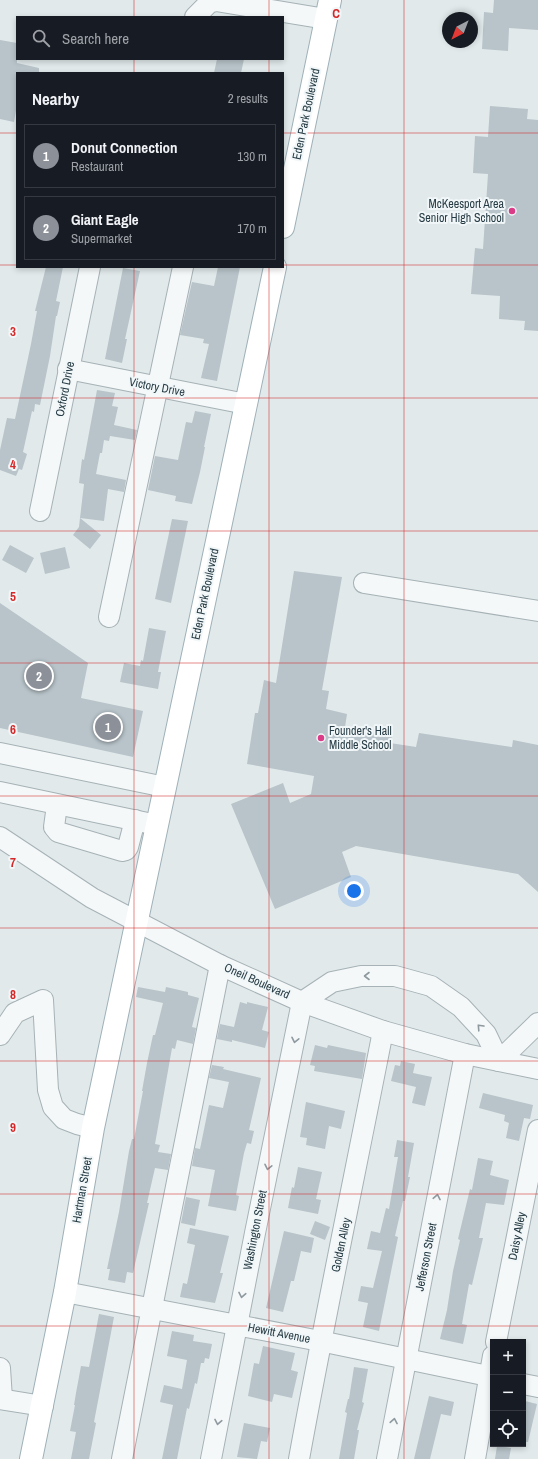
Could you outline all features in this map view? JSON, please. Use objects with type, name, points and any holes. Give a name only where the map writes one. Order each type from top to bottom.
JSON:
[{"type":"main road","name":"Eden Park Boulevard","points":[[284,222],[328,10]]},
{"type":"main road","name":"Eden Park Boulevard","points":[[136,921],[275,268]]},
{"type":"main road","name":"Hartman Street","points":[[31,1459],[65,1292],[93,1128],[136,921]]},
{"type":"street","points":[[196,16],[209,3],[216,1],[328,10]]},
{"type":"street","name":"Oxford Drive","points":[[40,511],[90,268]]},
{"type":"street","points":[[109,617],[183,268]]},
{"type":"street","name":"Victory Drive","points":[[68,370],[246,404]]},
{"type":"street","points":[[364,582],[538,611]]},
{"type":"street","points":[[0,753],[165,787]]},
{"type":"street","points":[[0,792],[157,825]]},
{"type":"street","points":[[57,804],[54,827],[58,832],[122,851],[126,850],[128,847],[135,820]]},
{"type":"street","name":"Oneil Boulevard","points":[[0,837],[92,898],[220,965],[302,1002],[383,1031],[466,1054],[538,1069]]},
{"type":"street","points":[[122,1459],[220,965]]},
{"type":"street","points":[[302,1002],[332,982],[361,976],[395,976],[431,986],[461,1007],[486,1034],[499,1061],[538,1023]]},
{"type":"street","points":[[0,1035],[15,1013],[43,1000],[48,1090],[53,1107],[64,1119],[93,1128]]},
{"type":"street","name":"Washington Street","points":[[211,1459],[236,1325],[302,1002]]},
{"type":"street","name":"Golden Alley","points":[[299,1459],[320,1341],[341,1247],[383,1031]]},
{"type":"street","name":"Jefferson Street","points":[[387,1459],[466,1054]]},
{"type":"street","name":"Daisy Alley","points":[[497,1339],[538,1130]]},
{"type":"street","name":"Hewitt Avenue","points":[[65,1292],[320,1341],[490,1377]]},
{"type":"street","points":[[0,1368],[1,1399],[43,1406]]},
{"type":"street","points":[[475,1459],[490,1382]]},
{"type":"street","points":[[526,1385],[538,1387]]},
{"type":"building","points":[[494,0],[538,0],[538,30],[509,28],[508,51],[482,49],[484,12],[493,13]]},
{"type":"building","points":[[0,40],[16,43],[17,63],[39,68],[39,72],[16,72],[16,111],[14,122],[0,119]]},
{"type":"building","points":[[217,60],[244,60],[241,72],[214,72]]},
{"type":"building","name":"McKeesport Area Senior High School","points":[[490,106],[528,109],[527,119],[538,120],[538,331],[524,330],[525,321],[499,319],[500,296],[471,294],[475,248],[483,249],[488,174],[473,173],[475,136],[488,137]]},
{"type":"building","points":[[46,268],[63,268],[56,301],[60,302],[56,316],[40,405],[35,404],[34,412],[32,411],[23,452],[27,454],[22,470],[19,469],[16,476],[0,470],[0,450],[7,418],[15,419],[31,344],[37,311],[35,311]]},
{"type":"building","points":[[123,268],[140,271],[125,339],[127,339],[122,363],[105,359]]},
{"type":"building","points":[[218,268],[240,268],[217,381],[201,378],[209,344],[203,343],[204,339],[180,335],[192,282],[214,286]]},
{"type":"building","points":[[97,390],[115,393],[112,406],[118,407],[114,425],[137,430],[135,440],[110,436],[109,441],[104,440],[96,474],[126,480],[124,492],[108,489],[104,521],[80,518],[84,484],[79,483],[82,459],[84,460]]},
{"type":"building","points":[[195,411],[211,414],[200,472],[192,504],[175,501],[176,496],[148,490],[155,456],[178,460],[186,422],[192,423]]},
{"type":"building","points":[[80,518],[101,535],[90,549],[73,535],[79,527]]},
{"type":"building","points":[[172,519],[188,521],[171,603],[155,599]]},
{"type":"building","points":[[10,545],[34,558],[26,573],[2,560]]},
{"type":"building","points":[[65,547],[70,568],[45,574],[40,553]]},
{"type":"building","name":"Founder's Hall Middle School","points":[[294,571],[342,577],[322,690],[329,691],[326,709],[347,714],[345,727],[392,736],[390,743],[416,747],[419,733],[512,747],[513,740],[538,745],[538,892],[518,874],[356,846],[342,852],[351,877],[275,909],[231,804],[283,783],[290,803],[311,794],[314,776],[247,764],[255,713],[258,713],[264,680],[276,683]]},
{"type":"building","points":[[0,603],[88,663],[81,698],[143,711],[133,757],[0,728]]},
{"type":"building","points":[[149,628],[166,631],[158,672],[161,672],[158,689],[120,682],[124,663],[140,666],[141,660],[143,661]]},
{"type":"building","points":[[138,987],[165,992],[166,987],[188,992],[188,995],[199,998],[192,1027],[196,1028],[193,1044],[177,1040],[175,1049],[172,1048],[155,1144],[160,1145],[158,1152],[171,1154],[168,1170],[155,1168],[147,1203],[149,1203],[133,1273],[127,1272],[125,1283],[108,1280],[110,1269],[107,1269],[119,1212],[129,1151],[132,1139],[134,1139],[147,1063],[153,1035],[155,1035],[163,1003],[136,997]]},
{"type":"building","points":[[240,1002],[247,1004],[247,1002],[268,1007],[262,1030],[269,1032],[265,1048],[232,1040],[232,1042],[217,1039],[220,1024],[234,1027]]},
{"type":"building","points":[[315,1045],[327,1048],[328,1045],[366,1053],[362,1079],[314,1071],[315,1066],[310,1065]]},
{"type":"building","points":[[401,1061],[415,1064],[413,1073],[432,1077],[425,1106],[412,1103],[416,1087],[391,1081],[395,1065],[400,1066]]},
{"type":"building","points":[[212,1065],[261,1078],[249,1130],[254,1131],[251,1144],[247,1143],[244,1153],[236,1195],[239,1196],[236,1211],[208,1206],[215,1170],[192,1166],[195,1148],[200,1149],[209,1105],[223,1108],[229,1082],[209,1078]]},
{"type":"building","points":[[483,1093],[533,1105],[530,1119],[524,1118],[519,1141],[506,1138],[509,1123],[504,1121],[505,1115],[479,1108]]},
{"type":"building","points":[[306,1102],[345,1111],[341,1129],[329,1126],[325,1149],[306,1145],[307,1138],[300,1137]]},
{"type":"building","points":[[397,1140],[414,1143],[408,1177],[410,1177],[395,1236],[398,1237],[379,1331],[363,1327],[368,1303],[358,1301],[361,1286],[373,1288],[382,1251],[367,1249],[371,1231],[380,1233],[386,1208],[389,1209],[398,1157],[394,1157]]},
{"type":"building","points":[[478,1158],[493,1161],[490,1175],[509,1180],[504,1205],[486,1203],[479,1238],[483,1238],[472,1285],[469,1284],[462,1324],[467,1325],[463,1344],[440,1339],[460,1240],[458,1239],[470,1189],[472,1190]]},
{"type":"building","points":[[298,1167],[322,1172],[316,1199],[321,1200],[318,1214],[288,1208]]},
{"type":"building","points":[[186,1197],[200,1200],[195,1226],[181,1223]]},
{"type":"building","points":[[315,1221],[330,1227],[325,1240],[310,1234]]},
{"type":"building","points":[[190,1228],[229,1236],[220,1273],[223,1273],[215,1303],[180,1297],[183,1283],[187,1284],[195,1245],[187,1243]]},
{"type":"building","points":[[284,1231],[314,1238],[311,1253],[301,1251],[294,1281],[291,1281],[283,1312],[266,1308]]},
{"type":"building","points":[[99,1314],[114,1317],[94,1422],[96,1423],[89,1459],[71,1459],[76,1432],[70,1431],[81,1366],[89,1367]]},
{"type":"building","points":[[172,1331],[194,1335],[193,1341],[212,1344],[209,1359],[205,1358],[204,1363],[201,1363],[197,1384],[195,1383],[189,1409],[187,1408],[177,1459],[162,1459],[173,1405],[160,1402],[164,1385],[182,1389],[187,1360],[167,1356]]},
{"type":"building","points":[[263,1346],[295,1353],[291,1370],[298,1372],[292,1398],[274,1394],[272,1402],[248,1396],[254,1363],[259,1364]]},
{"type":"building","points":[[354,1367],[368,1369],[362,1402],[364,1403],[357,1430],[359,1430],[354,1459],[339,1459],[347,1413],[345,1412],[349,1399]]},
{"type":"building","points":[[429,1396],[454,1402],[451,1416],[441,1414],[430,1459],[414,1459]]},
{"type":"building","points":[[526,1401],[537,1404],[528,1442],[526,1442]]},
{"type":"building","points":[[244,1423],[270,1428],[267,1442],[261,1441],[257,1459],[237,1457]]},
{"type":"building","points":[[497,1447],[511,1448],[509,1459],[495,1459]]},
{"type":"place","name":"McKeesport Area Senior High School","points":[[512,211]]},
{"type":"place","name":"Giant Eagle","points":[[39,676]]},
{"type":"place","name":"Donut Connection","points":[[108,727]]},
{"type":"place","name":"Founder's Hall Middle School","points":[[321,738]]}]
